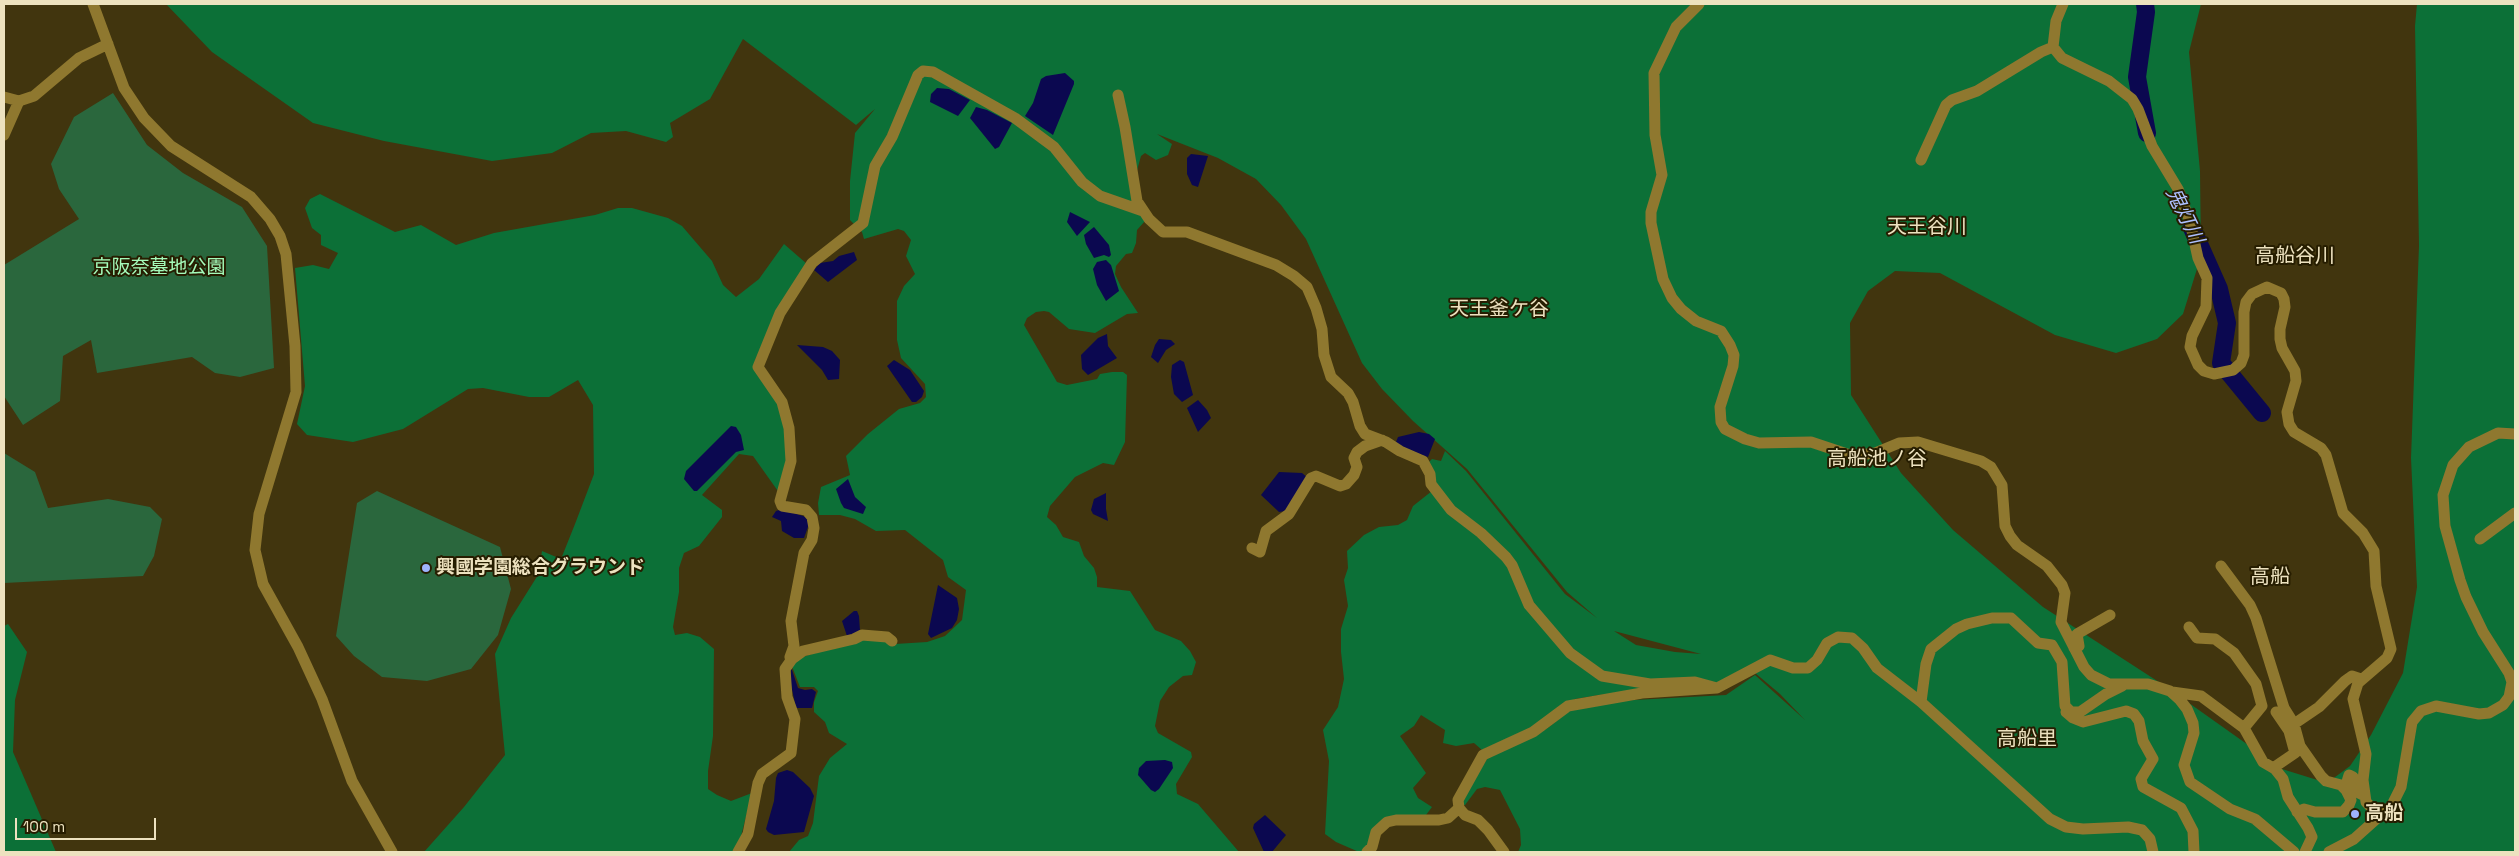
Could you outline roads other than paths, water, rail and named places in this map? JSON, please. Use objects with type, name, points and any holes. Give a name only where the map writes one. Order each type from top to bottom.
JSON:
[{"type":"street","points":[[93,4],[124,88],[144,118],[172,146],[251,197],[270,219],[280,236],[287,263],[295,346],[296,392],[259,514],[255,550],[264,584],[298,647],[322,699],[352,782],[392,852]]},
{"type":"street","points":[[1699,4],[1676,27],[1654,73],[1656,135],[1662,175],[1651,212],[1651,223],[1663,279],[1672,298],[1681,309],[1696,320],[1721,331],[1732,350],[1734,356],[1732,377],[1720,408],[1725,429],[1745,439],[1759,442],[1811,442],[1853,456],[1875,453],[1899,443],[1918,442],[1981,461],[1991,466],[2002,485],[2005,526],[2010,536],[2017,545],[2047,566],[2062,585],[2065,593],[2061,622],[2084,667],[2091,675],[2109,684],[2148,684],[2170,691],[2201,696],[2244,728],[2264,762],[2273,768],[2282,779],[2288,798],[2312,837],[2306,852]]},
{"type":"street","points":[[2063,4],[2056,21],[2053,47],[2062,58],[2109,81],[2132,99],[2138,109],[2152,146],[2178,189],[2190,222],[2198,258],[2207,278],[2206,307],[2192,336],[2190,347],[2198,365],[2204,371],[2214,374],[2234,370],[2241,363],[2244,355],[2244,312],[2246,302],[2252,294],[2267,287],[2281,292],[2284,299],[2285,307],[2280,339],[2282,348],[2295,371],[2296,381],[2287,412],[2289,424],[2294,432],[2321,448],[2326,455],[2343,513],[2363,533],[2374,552],[2376,586],[2391,650],[2387,658],[2361,679],[2354,691],[2353,699],[2366,754],[2363,780],[2365,796],[2370,808],[2376,812],[2377,818]]},
{"type":"street","points":[[4,97],[19,101],[34,96],[79,58],[108,44]]},
{"type":"street","points":[[1921,160],[1946,105],[1952,100],[1977,91],[2041,52],[2053,47]]},
{"type":"street","points":[[792,659],[793,612],[804,553],[812,540],[814,528],[812,517],[806,510],[782,506],[780,501],[791,461],[789,428],[782,402],[758,367],[780,313],[812,264],[863,223],[875,166],[892,137],[918,75],[923,71],[933,72],[1015,118],[1054,147],[1082,182],[1100,196],[1143,211]]},
{"type":"street","points":[[1118,95],[1125,127],[1132,182],[1137,201],[1143,211],[1163,232],[1187,232],[1276,265],[1294,276],[1307,288],[1316,308],[1322,329],[1324,355],[1331,377],[1351,397],[1365,434],[1382,440],[1423,461],[1430,474],[1431,484],[1451,510],[1481,533],[1506,557],[1512,565],[1529,605],[1581,663],[1602,676],[1650,684],[1695,682],[1717,688]]},
{"type":"street","points":[[4,135],[19,101]]},
{"type":"street","points":[[2328,852],[2354,839],[2398,796],[2410,729],[2412,722],[2420,711],[2436,706],[2479,714],[2489,713],[2503,705],[2512,689],[2509,674],[2466,597],[2445,526],[2443,495],[2453,465],[2469,447],[2498,432],[2515,434]]},
{"type":"street","points":[[1252,548],[1260,552],[1266,531],[1289,514],[1311,478],[1316,476],[1340,486],[1346,484],[1354,475],[1357,467],[1354,458],[1357,452],[1365,446],[1382,440]]},
{"type":"street","points":[[2480,539],[2515,513]]},
{"type":"street","points":[[2221,566],[2250,605],[2256,618],[2284,708],[2294,724],[2300,746],[2326,781],[2345,788],[2351,800],[2350,805],[2343,812],[2315,812],[2304,809],[2297,812]]},
{"type":"street","points":[[2074,648],[2079,646],[2077,634],[2110,614]]},
{"type":"street","points":[[1921,702],[1926,664],[1931,649],[1966,624],[1992,618],[2011,618],[2038,643],[2052,645],[2060,654],[2064,706],[2067,713],[2073,718],[2083,722],[2126,711],[2134,714],[2139,721],[2143,740],[2153,759],[2142,779],[2143,787],[2181,808],[2192,831],[2194,852]]},
{"type":"street","points":[[2190,627],[2198,638],[2215,639],[2234,653],[2256,684],[2262,706],[2244,728]]},
{"type":"street","points":[[738,852],[748,834],[758,784],[762,774],[791,753],[795,719],[787,697],[785,669],[792,659],[803,651],[854,640],[862,635],[887,637],[892,641]]},
{"type":"street","points":[[1504,852],[1478,820],[1465,815],[1459,808],[1458,800],[1483,755],[1533,732],[1568,706],[1642,692],[1717,688],[1770,660],[1793,668],[1808,668],[1817,660],[1827,643],[1838,637],[1852,638],[1863,648],[1877,668],[1921,702],[2050,818],[2066,827],[2083,829],[2128,827],[2142,830],[2150,839],[2153,852]]},
{"type":"street","points":[[2294,724],[2319,708],[2352,676],[2361,679]]},
{"type":"street","points":[[2064,706],[2071,712],[2080,712],[2106,694],[2126,684]]},
{"type":"street","points":[[2170,691],[2187,709],[2193,723],[2194,733],[2184,765],[2190,782],[2230,809],[2255,819],[2294,852]]},
{"type":"street","points":[[2273,768],[2295,753],[2289,730],[2276,712]]},
{"type":"street","points":[[2345,788],[2349,775],[2352,777],[2353,786],[2357,792],[2365,796]]},
{"type":"street","points":[[1367,852],[1372,847],[1376,832],[1387,822],[1396,820],[1440,820],[1448,818],[1459,808]]},
{"type":"waterway","name":"鬼灯川","points":[[2145,4],[2146,12],[2137,77],[2147,133]]},
{"type":"waterway","name":"鬼灯川","points":[[2192,228],[2219,289],[2227,323],[2221,363],[2262,413]]},
{"type":"place","name":"興國学園総合グラウンド","points":[[426,568]]},
{"type":"place","name":"高船","points":[[2355,814]]},
{"type":"district","name":"天王谷川","points":[[1927,228]]},
{"type":"district","name":"高船谷川","points":[[2295,257]]},
{"type":"district","name":"天王釜ケ谷","points":[[1499,310]]},
{"type":"district","name":"高船池ノ谷","points":[[1877,460]]},
{"type":"district","name":"高船","points":[[2270,578]]},
{"type":"district","name":"高船里","points":[[2027,740]]},
{"type":"park label","name":"京阪奈墓地公園","points":[[159,268]]}]
